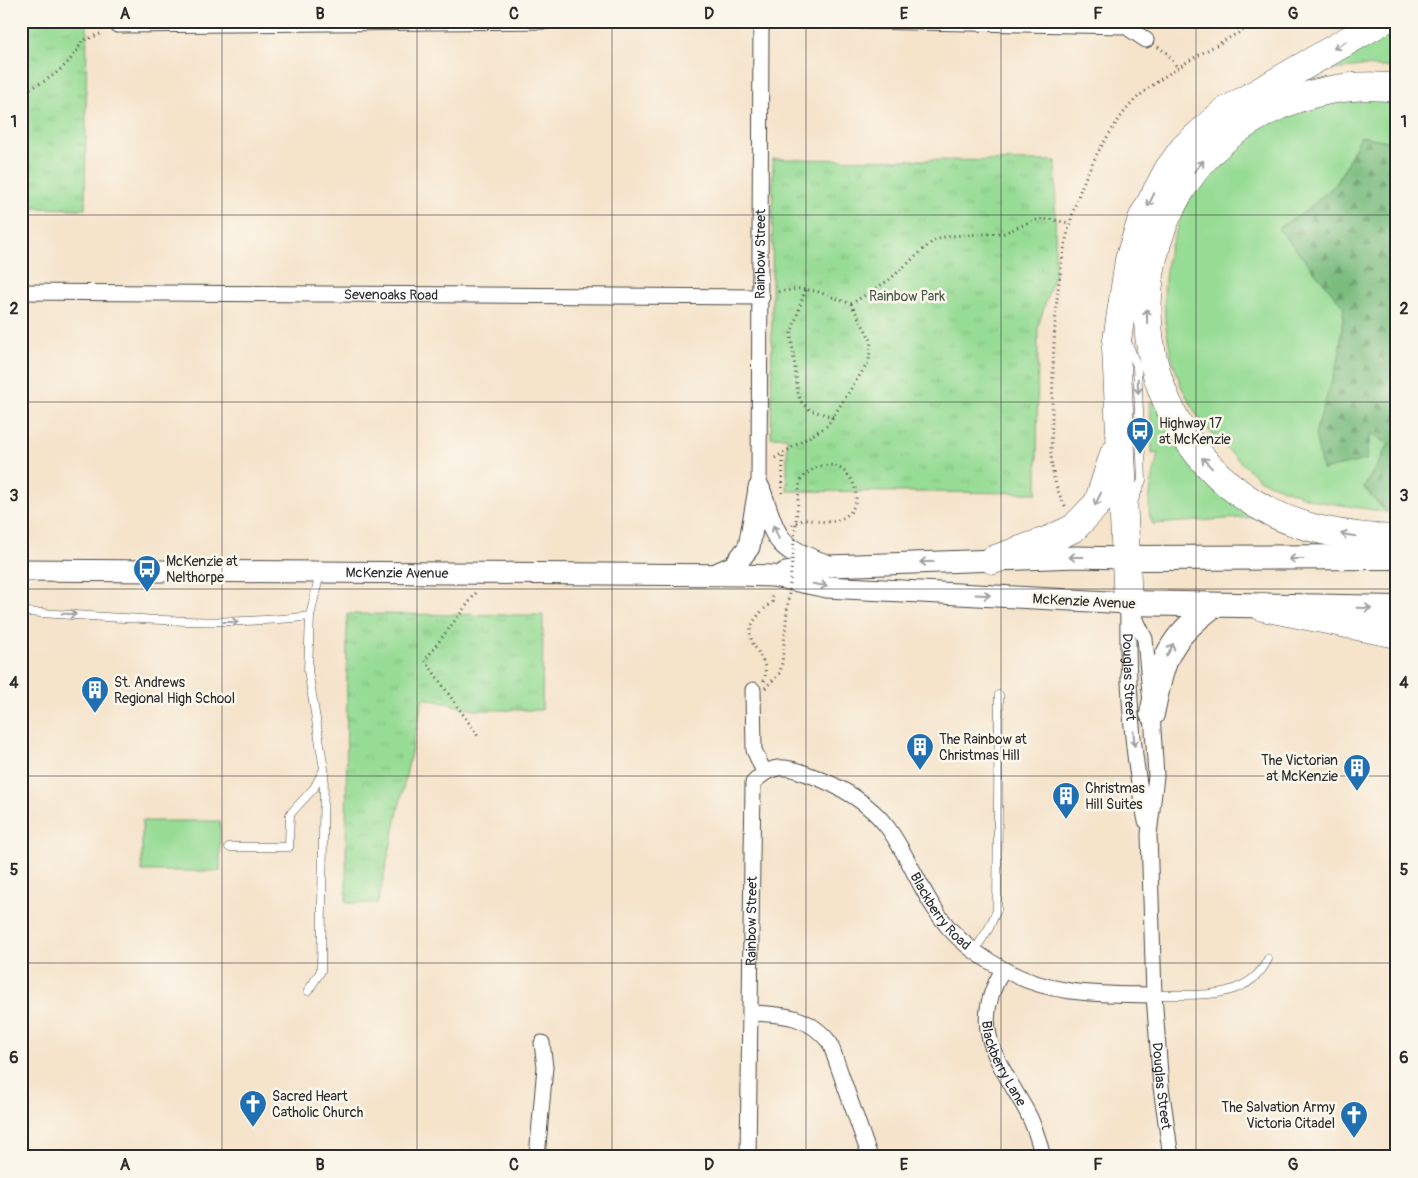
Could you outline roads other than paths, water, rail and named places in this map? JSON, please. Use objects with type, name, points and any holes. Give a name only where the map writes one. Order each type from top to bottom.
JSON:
[{"type":"highway","points":[[1128,604],[1116,347],[1129,260],[1142,219],[1156,190],[1184,148],[1224,112],[1382,21]]},
{"type":"highway","points":[[1397,88],[1348,87],[1316,92],[1283,103],[1242,125],[1208,156],[1187,181],[1169,211],[1154,250],[1148,283],[1147,314],[1149,344],[1156,374],[1166,400],[1186,437],[1202,459],[1228,484],[1254,504],[1306,526],[1358,537],[1397,539]]},
{"type":"highway","points":[[993,560],[1049,540],[1078,523],[1098,503],[1119,436]]},
{"type":"highway","points":[[1263,607],[1397,634]]},
{"type":"main road","points":[[759,488],[780,542],[798,556],[829,566]]},
{"type":"main road","points":[[716,574],[734,566],[749,547],[759,488]]},
{"type":"main road","name":"McKenzie Avenue","points":[[773,576],[829,566],[993,560],[1397,558]]},
{"type":"main road","name":"McKenzie Avenue","points":[[21,570],[716,574],[773,576],[827,587],[1128,604],[1397,608]]},
{"type":"main road","points":[[1152,714],[1161,668],[1170,649],[1178,636],[1214,605]]},
{"type":"street","points":[[117,25],[548,21]]},
{"type":"street","name":"Rainbow Street","points":[[759,488],[762,294],[761,21]]},
{"type":"street","points":[[861,21],[1125,26],[1146,40]]},
{"type":"street","name":"Sevenoaks Road","points":[[21,292],[762,294]]},
{"type":"street","name":"Douglas Street","points":[[1128,604],[1145,639],[1152,714],[1156,776],[1149,834],[1154,995],[1161,1087],[1172,1157]]},
{"type":"street","name":"Douglas Street","points":[[1128,604],[1127,647],[1138,784],[1149,834]]},
{"type":"street","points":[[760,689],[754,750],[764,772]]},
{"type":"street","name":"Blackberry Road","points":[[764,772],[772,768],[794,769],[836,784],[865,804],[887,828],[932,906],[950,929],[1003,970],[1037,984],[1074,993],[1154,995]]},
{"type":"street","name":"Rainbow Street","points":[[748,1157],[752,1014],[753,783],[764,772]]},
{"type":"street","name":"Blackberry Lane","points":[[1003,970],[988,1000],[990,1042],[1003,1073],[1027,1111],[1043,1157]]},
{"type":"street","points":[[752,1014],[774,1014],[798,1018],[819,1029],[830,1043],[870,1157]]},
{"type":"street","points":[[537,1157],[545,1067],[542,1043]]},
{"type":"lane","points":[[1120,323],[1137,366],[1142,480],[1124,528]]},
{"type":"lane","points":[[308,991],[321,971],[324,769],[308,670],[310,616],[320,571]]},
{"type":"lane","points":[[21,609],[24,612],[195,622],[270,621],[310,616]]},
{"type":"lane","points":[[975,950],[989,928],[997,910],[998,695]]},
{"type":"lane","points":[[228,847],[289,847],[290,814],[314,788],[324,769]]},
{"type":"lane","points":[[1154,995],[1230,991],[1250,982],[1263,968],[1268,959]]},
{"type":"place","name":"Highway 17 at McKenzie","points":[[1140,455]]},
{"type":"place","name":"McKenzie at Nelthorpe","points":[[147,593]]},
{"type":"place","name":"St. Andrews Regional High School","points":[[95,714]]},
{"type":"place","name":"The Rainbow at Christmas Hill","points":[[920,771]]},
{"type":"place","name":"The Victorian at McKenzie","points":[[1357,792]]},
{"type":"place","name":"Christmas Hill Suites","points":[[1066,820]]},
{"type":"place","name":"Sacred Heart Catholic Church","points":[[253,1128]]},
{"type":"place","name":"The Salvation Army Victoria Citadel","points":[[1354,1139]]},
{"type":"park label","name":"Rainbow Park","points":[[907,296]]}]
